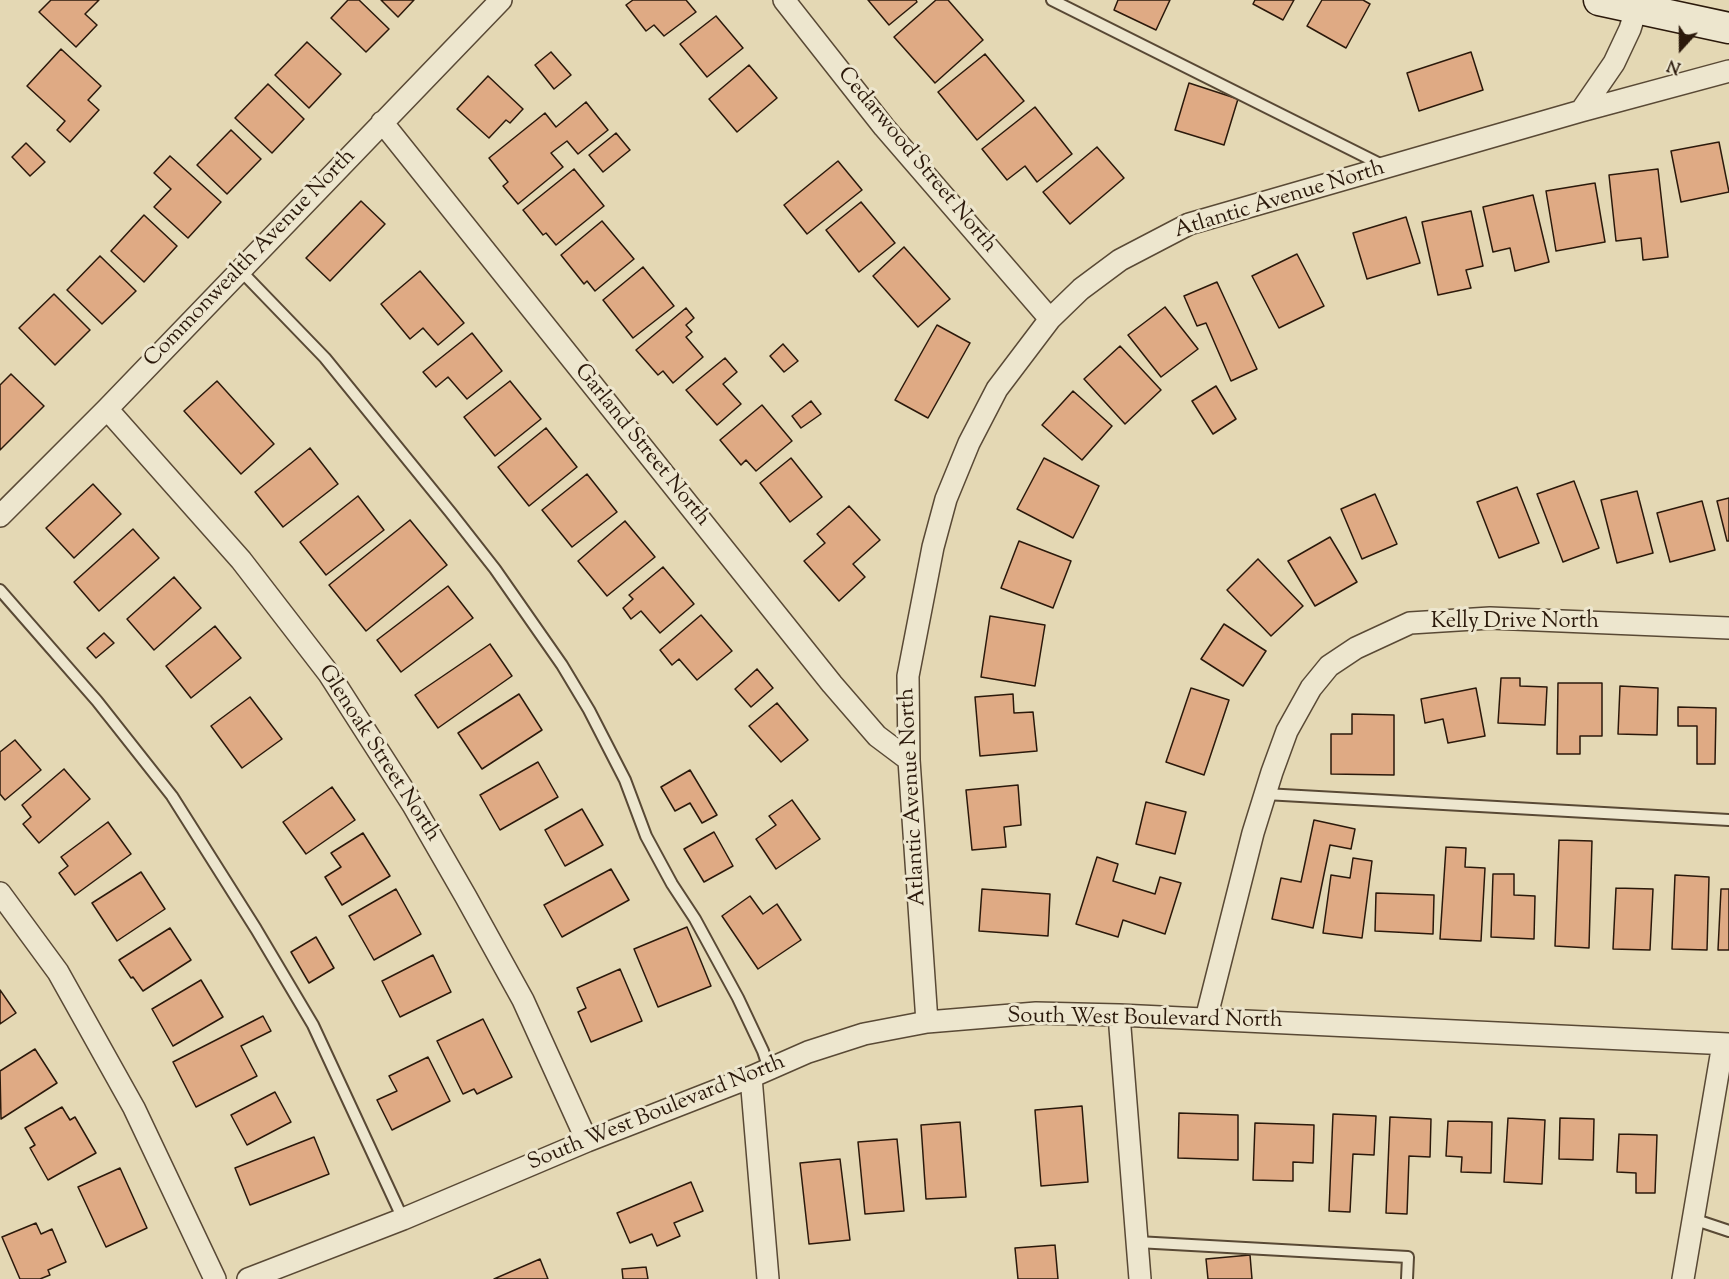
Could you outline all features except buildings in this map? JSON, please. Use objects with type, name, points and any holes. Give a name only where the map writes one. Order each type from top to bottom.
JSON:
[{"type":"main road","points":[[1599,0],[1638,4],[1729,28]]},
{"type":"street","name":"Commonwealth Avenue North","points":[[0,516],[107,409],[501,0]]},
{"type":"street","name":"Cedarwood Street North","points":[[784,0],[884,127],[1050,320]]},
{"type":"street","points":[[1581,111],[1614,63],[1638,4]]},
{"type":"street","name":"Atlantic Avenue North","points":[[927,1022],[909,760],[908,676],[933,547],[945,499],[969,443],[997,389],[1050,320],[1081,289],[1120,260],[1189,224],[1581,111],[1729,71]]},
{"type":"street","name":"Garland Street North","points":[[382,123],[832,684],[877,736],[909,760]]},
{"type":"street","name":"Glenoak Street North","points":[[107,409],[241,560],[335,684],[413,804],[466,897],[523,1000],[588,1141]]},
{"type":"street","name":"Kelly Drive North","points":[[1206,1019],[1253,833],[1287,730],[1311,688],[1329,666],[1356,648],[1410,623],[1490,618],[1729,628]]},
{"type":"street","points":[[0,893],[58,972],[134,1108],[215,1279]]},
{"type":"street","name":"South West Boulevard North","points":[[248,1279],[403,1219],[808,1052],[864,1034],[927,1022],[1036,1013],[1119,1015],[1726,1044]]},
{"type":"street","points":[[1119,1015],[1140,1279]]},
{"type":"street","points":[[1683,1279],[1726,1044]]},
{"type":"street","points":[[760,1073],[768,1279]]},
{"type":"lane","points":[[1052,0],[1387,167]]},
{"type":"lane","points":[[240,270],[325,358],[495,569],[562,665],[589,710],[625,780],[646,836],[672,885],[695,918],[738,998],[763,1051],[760,1073]]},
{"type":"lane","points":[[0,590],[97,701],[172,796],[313,1025],[403,1219]]},
{"type":"lane","points":[[1265,794],[1729,820]]},
{"type":"lane","points":[[1693,1220],[1729,1232]]},
{"type":"lane","points":[[1137,1242],[1408,1257],[1407,1279]]}]
